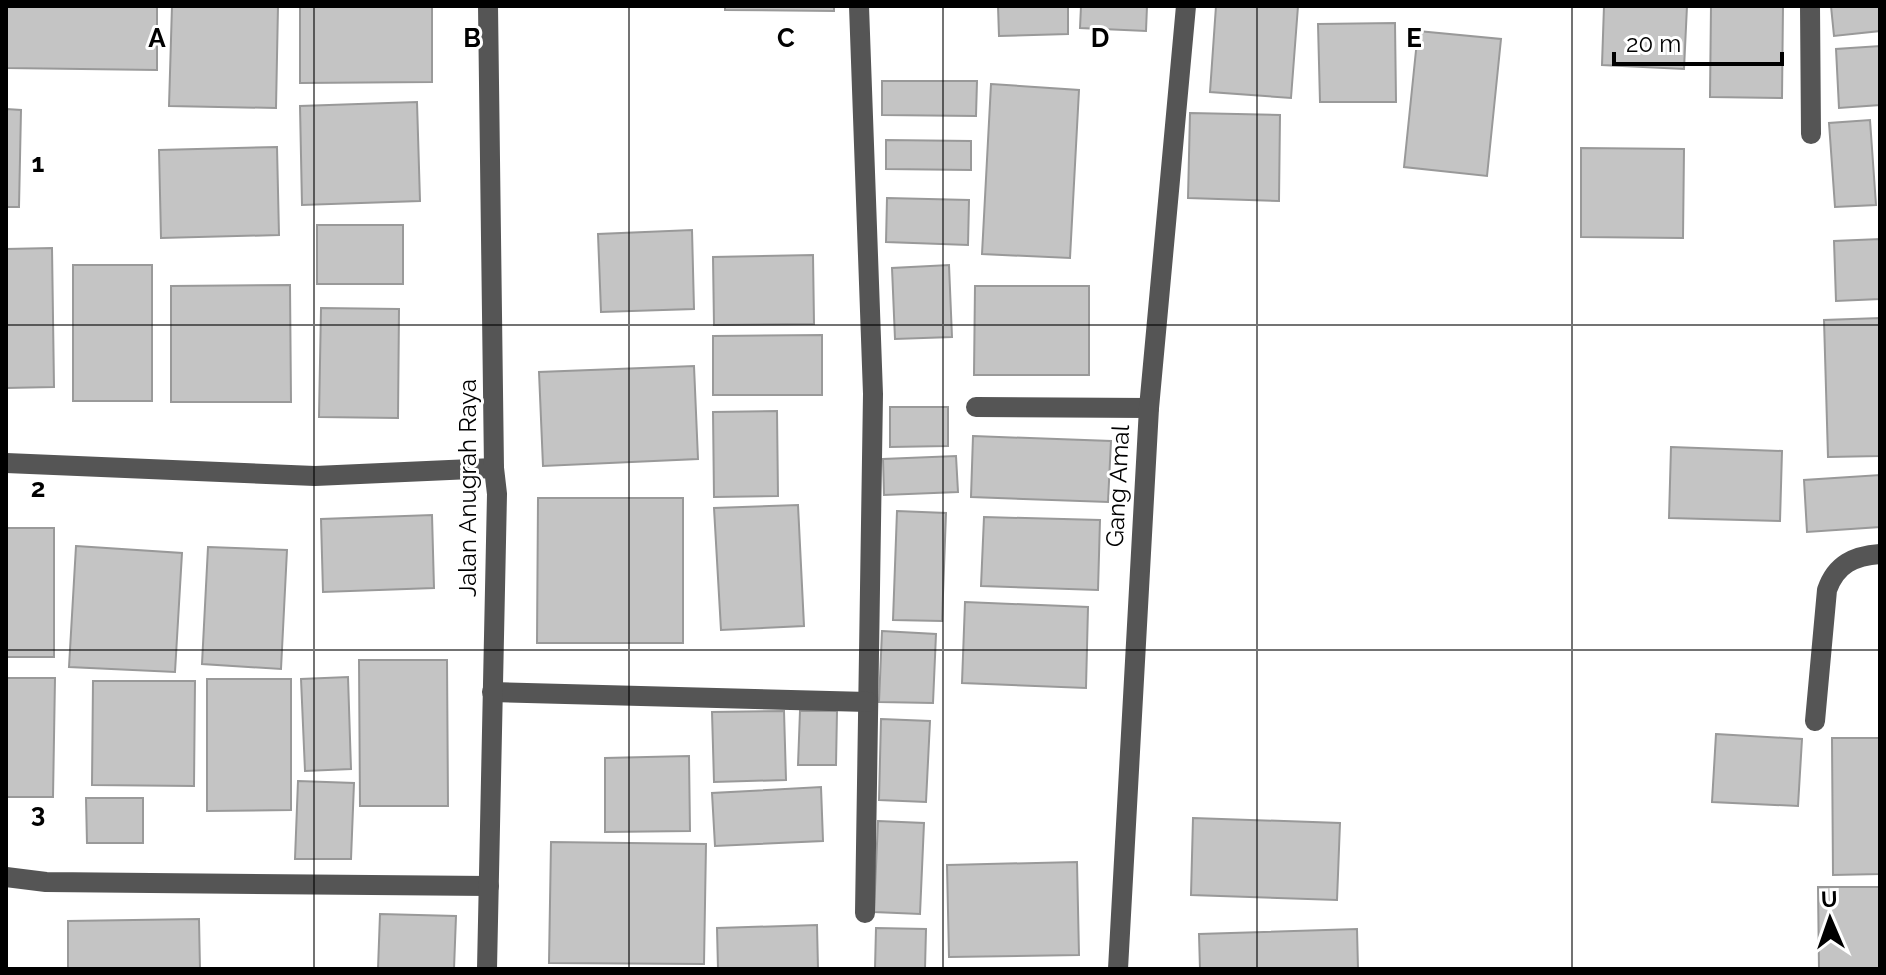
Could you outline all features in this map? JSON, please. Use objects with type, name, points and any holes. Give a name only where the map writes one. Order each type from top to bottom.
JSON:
[{"type":"street","name":"Jalan Anugrah Raya","points":[[487,969],[497,494],[494,468],[488,6]]},
{"type":"street","points":[[859,6],[873,394],[865,913]]},
{"type":"street","name":"Gang Amal","points":[[1118,969],[1149,408],[1186,6]]},
{"type":"street","points":[[1810,6],[1811,134]]},
{"type":"street","points":[[976,407],[1149,408]]},
{"type":"street","points":[[6,463],[315,476],[494,468]]},
{"type":"street","points":[[1815,721],[1827,590],[1843,564],[1863,556],[1880,554]]},
{"type":"street","points":[[492,692],[868,702]]},
{"type":"street","points":[[6,877],[46,882],[489,886]]},
{"type":"building","points":[[6,6],[157,6],[157,70],[6,68]]},
{"type":"building","points":[[172,6],[278,6],[276,108],[169,106]]},
{"type":"building","points":[[300,6],[432,6],[432,82],[300,83]]},
{"type":"building","points":[[725,6],[834,6],[834,11],[725,10]]},
{"type":"building","points":[[998,6],[1068,6],[1068,34],[999,36]]},
{"type":"building","points":[[1081,6],[1147,6],[1146,31],[1080,28]]},
{"type":"building","points":[[1216,6],[1298,6],[1291,98],[1210,92]]},
{"type":"building","points":[[1604,6],[1687,6],[1684,69],[1602,65]]},
{"type":"building","points":[[1711,6],[1783,6],[1782,98],[1710,97]]},
{"type":"building","points":[[1831,6],[1880,6],[1880,31],[1834,36]]},
{"type":"building","points":[[1395,23],[1396,102],[1320,102],[1318,24]]},
{"type":"building","points":[[1418,31],[1501,39],[1487,176],[1404,167]]},
{"type":"building","points":[[1880,46],[1880,105],[1839,108],[1836,49]]},
{"type":"building","points":[[882,81],[977,81],[976,116],[882,115]]},
{"type":"building","points":[[991,84],[1079,90],[1070,258],[982,254]]},
{"type":"building","points":[[417,102],[420,201],[302,205],[300,106]]},
{"type":"building","points":[[6,109],[21,110],[19,207],[6,207]]},
{"type":"building","points":[[1190,113],[1280,115],[1279,201],[1188,198]]},
{"type":"building","points":[[1870,120],[1876,205],[1835,207],[1829,123]]},
{"type":"building","points":[[886,140],[971,141],[971,170],[886,169]]},
{"type":"building","points":[[277,147],[279,235],[161,238],[159,150]]},
{"type":"building","points":[[1581,148],[1684,149],[1683,238],[1581,237]]},
{"type":"building","points":[[887,198],[969,200],[968,245],[886,242]]},
{"type":"building","points":[[317,225],[403,225],[403,284],[317,284]]},
{"type":"building","points":[[692,230],[694,309],[601,312],[598,234]]},
{"type":"building","points":[[1880,239],[1880,299],[1836,301],[1834,241]]},
{"type":"building","points":[[52,248],[54,387],[6,388],[6,249]]},
{"type":"building","points":[[813,255],[814,324],[714,325],[713,257]]},
{"type":"building","points":[[73,265],[152,265],[152,401],[73,401]]},
{"type":"building","points":[[949,265],[952,337],[895,339],[892,268]]},
{"type":"building","points":[[290,285],[291,402],[171,402],[171,286]]},
{"type":"building","points":[[975,286],[1089,286],[1089,375],[974,375]]},
{"type":"building","points":[[321,308],[399,309],[398,418],[319,417]]},
{"type":"building","points":[[1880,318],[1880,456],[1828,457],[1824,320]]},
{"type":"building","points":[[822,335],[822,395],[713,395],[713,336]]},
{"type":"building","points":[[694,366],[698,459],[543,466],[539,372]]},
{"type":"building","points":[[890,407],[948,407],[948,446],[890,447]]},
{"type":"building","points":[[777,411],[778,496],[714,497],[713,412]]},
{"type":"building","points":[[973,436],[1111,441],[1108,502],[971,497]]},
{"type":"building","points":[[1671,447],[1782,451],[1780,521],[1669,518]]},
{"type":"building","points":[[956,456],[958,492],[884,495],[883,459]]},
{"type":"building","points":[[1880,475],[1880,527],[1807,532],[1804,480]]},
{"type":"building","points":[[538,498],[683,498],[683,643],[537,643]]},
{"type":"building","points":[[798,505],[804,626],[721,630],[714,508]]},
{"type":"building","points":[[897,511],[946,513],[942,621],[893,620]]},
{"type":"building","points":[[432,515],[434,588],[323,592],[321,519]]},
{"type":"building","points":[[984,517],[1100,520],[1098,590],[981,586]]},
{"type":"building","points":[[6,528],[54,528],[54,657],[6,657]]},
{"type":"building","points":[[76,546],[182,553],[175,672],[69,667]]},
{"type":"building","points":[[208,547],[287,550],[281,669],[202,664]]},
{"type":"building","points":[[965,602],[1088,607],[1086,688],[962,683]]},
{"type":"building","points":[[882,631],[936,634],[933,703],[879,702]]},
{"type":"building","points":[[359,660],[447,660],[448,806],[360,806]]},
{"type":"building","points":[[348,677],[351,769],[305,771],[301,679]]},
{"type":"building","points":[[6,678],[55,678],[53,797],[6,797]]},
{"type":"building","points":[[207,679],[291,679],[291,810],[207,811]]},
{"type":"building","points":[[93,681],[195,681],[194,786],[92,785]]},
{"type":"building","points":[[784,711],[786,780],[714,782],[712,712]]},
{"type":"building","points":[[800,711],[837,711],[836,765],[798,765]]},
{"type":"building","points":[[881,719],[930,721],[926,802],[879,800]]},
{"type":"building","points":[[1716,734],[1802,739],[1798,806],[1712,802]]},
{"type":"building","points":[[1832,738],[1880,738],[1880,874],[1833,875]]},
{"type":"building","points":[[689,756],[690,831],[605,832],[605,758]]},
{"type":"building","points":[[298,781],[354,783],[351,859],[295,859]]},
{"type":"building","points":[[821,787],[823,841],[715,846],[712,793]]},
{"type":"building","points":[[86,798],[143,798],[143,843],[87,843]]},
{"type":"building","points":[[1193,818],[1340,823],[1337,900],[1191,895]]},
{"type":"building","points":[[878,821],[924,823],[920,914],[874,912]]},
{"type":"building","points":[[551,842],[706,844],[704,964],[549,963]]},
{"type":"building","points":[[1077,862],[1079,955],[949,957],[947,865]]},
{"type":"building","points":[[1818,887],[1880,887],[1880,969],[1819,969]]},
{"type":"building","points":[[380,914],[456,916],[454,969],[378,969]]},
{"type":"building","points":[[199,919],[200,969],[68,969],[68,921]]},
{"type":"building","points":[[817,925],[818,969],[718,969],[717,928]]},
{"type":"building","points":[[876,928],[926,929],[925,969],[875,969]]},
{"type":"building","points":[[1357,929],[1358,969],[1200,969],[1199,934]]}]
